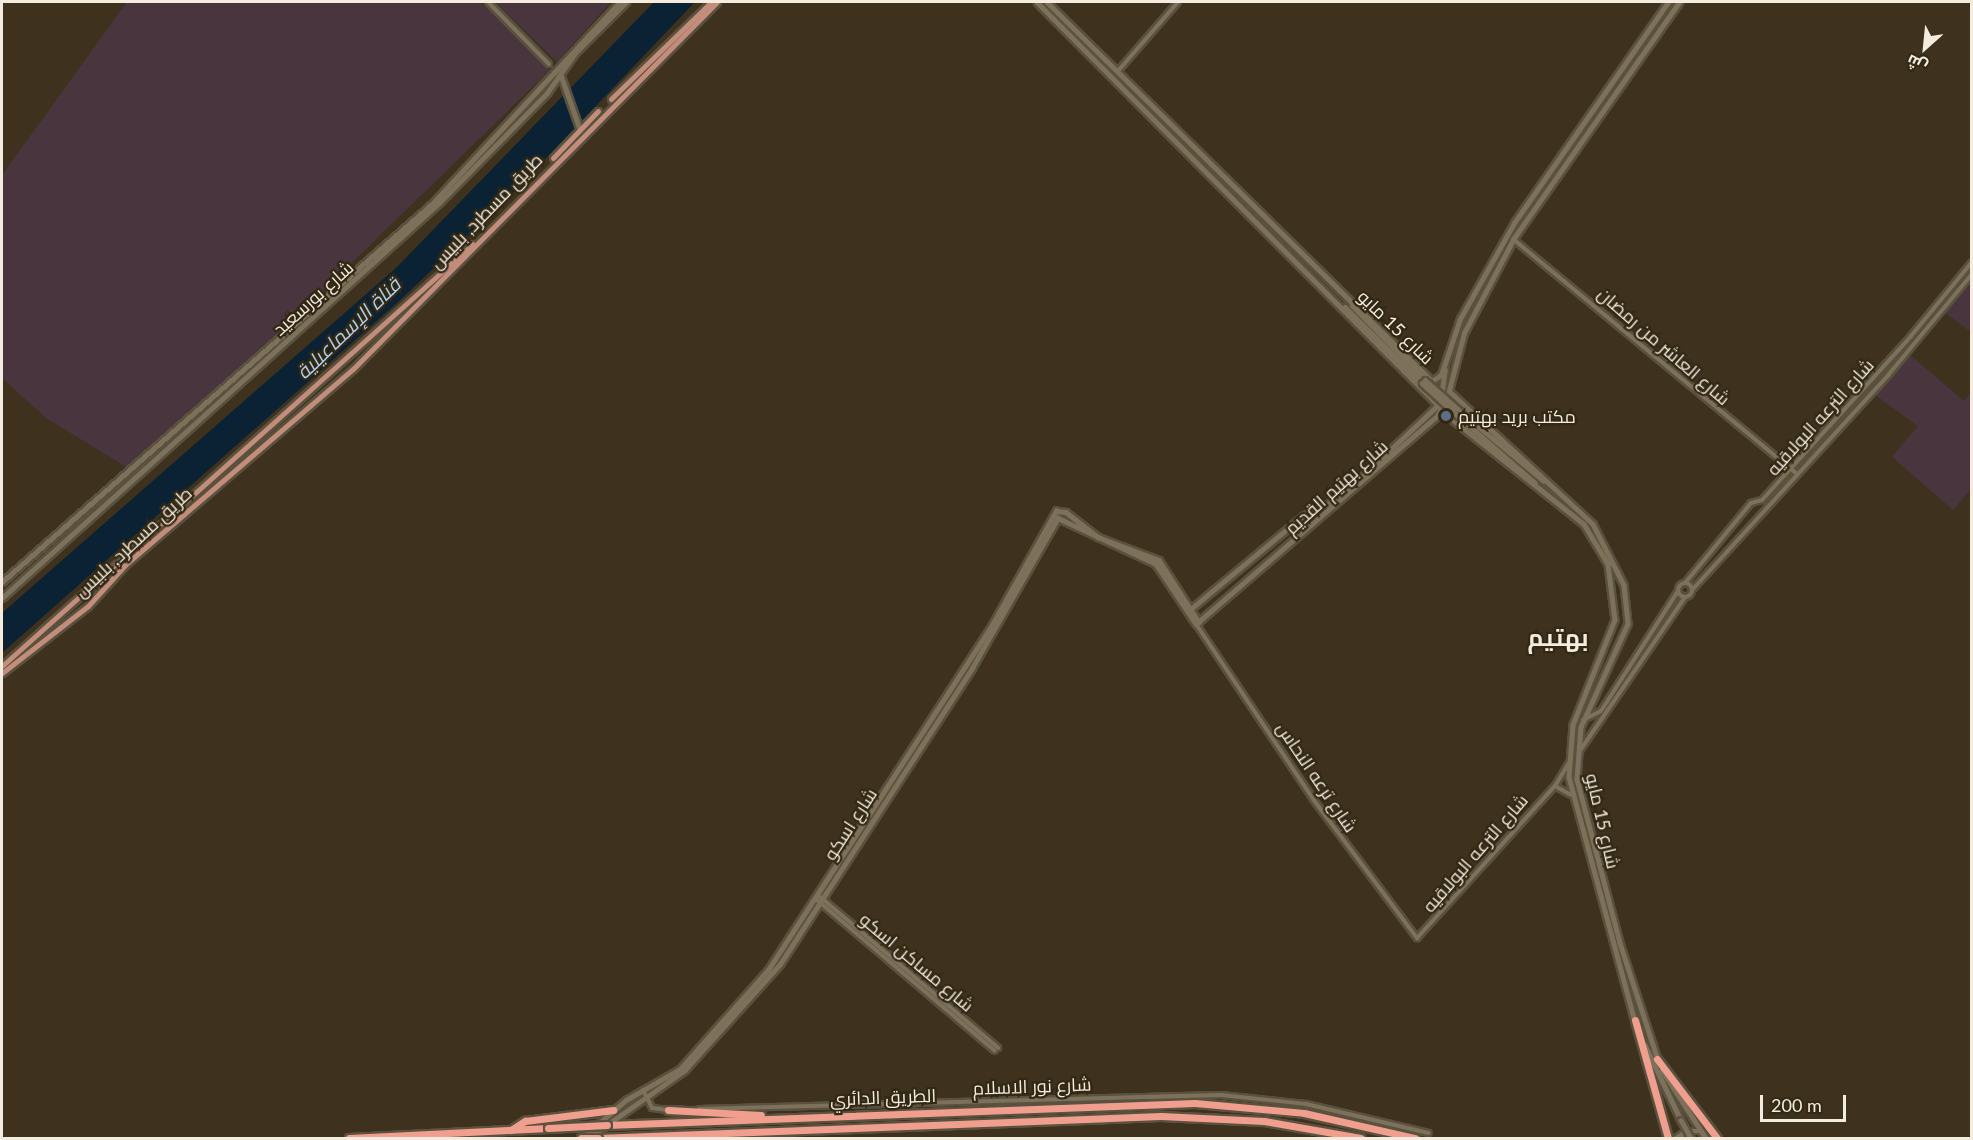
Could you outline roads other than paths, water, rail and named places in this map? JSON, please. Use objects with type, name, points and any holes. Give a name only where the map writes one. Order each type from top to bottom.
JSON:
[{"type":"highway","points":[[1635,1020],[1668,1138]]},
{"type":"highway","points":[[1658,1059],[1717,1138]]},
{"type":"highway","name":"الطريق الدائري","points":[[350,1138],[911,1111],[1231,1105],[1322,1116],[1414,1138]]},
{"type":"highway","points":[[668,1110],[769,1117]]},
{"type":"highway","points":[[511,1130],[525,1120],[614,1112]]},
{"type":"highway","name":"الطريق الدائري","points":[[581,1138],[1195,1116],[1272,1122],[1361,1138]]},
{"type":"highway","points":[[691,1138],[714,1134]]},
{"type":"main road","name":"شارع بورسعيد","points":[[2,582],[433,203],[620,2]]},
{"type":"main road","name":"شارع بورسعيد","points":[[2,598],[196,424],[219,400],[280,350],[401,241],[556,82],[626,2]]},
{"type":"main road","name":"طريق مسطرد, بلبيس","points":[[2,666],[327,378],[500,218],[579,127],[711,2]]},
{"type":"main road","name":"طريق مسطرد, بلبيس","points":[[2,673],[88,606],[126,564],[360,362],[717,2]]},
{"type":"main road","name":"شارع 15 مايو","points":[[1037,2],[1341,304],[1438,405]]},
{"type":"main road","name":"شارع 15 مايو","points":[[1047,2],[1432,381],[1441,375],[1449,346],[1507,234],[1668,2]]},
{"type":"main road","name":"شارع 15 مايو","points":[[1679,2],[1513,239],[1459,347],[1449,390],[1456,402],[1593,524],[1612,552],[1627,595],[1626,634],[1583,720],[1577,755],[1580,797],[1658,1059],[1706,1138]]},
{"type":"main road","points":[[561,74],[579,127]]},
{"type":"main road","points":[[556,82],[563,85]]},
{"type":"main road","points":[[1591,110],[1598,115]]},
{"type":"main road","points":[[1584,120],[1592,125]]},
{"type":"main road","points":[[1347,298],[1425,380],[1550,485]]},
{"type":"main road","points":[[1341,304],[1539,487]]},
{"type":"main road","points":[[1438,405],[1449,346]]},
{"type":"main road","points":[[345,361],[349,368],[360,362]]},
{"type":"main road","points":[[327,378],[339,370],[341,379]]},
{"type":"main road","points":[[1424,389],[1432,388],[1432,381]]},
{"type":"main road","points":[[1449,390],[1442,411],[1449,412],[1456,402]]},
{"type":"main road","points":[[219,400],[223,405]]},
{"type":"main road","name":"شارع بهتيم القديم","points":[[1190,610],[1303,516],[1335,501],[1438,405]]},
{"type":"main road","name":"شارع بهتيم القديم","points":[[1198,625],[1442,411]]},
{"type":"main road","name":"شارع 15 مايو","points":[[1449,412],[1584,524],[1598,544],[1611,576],[1615,621],[1612,634],[1576,717],[1568,764],[1572,795],[1635,1020],[1691,1138]]},
{"type":"main road","name":"شارع ترعه النحاس","points":[[1059,509],[1098,537],[1147,556],[1165,566],[1198,625]]},
{"type":"main road","name":"شارع اسكو","points":[[939,714],[1059,509]]},
{"type":"main road","name":"شارع ترعه النحاس","points":[[1058,518],[1096,541],[1147,556]]},
{"type":"main road","name":"شارع اسكو","points":[[614,1112],[645,1096],[685,1070],[745,1007],[819,900],[939,714],[1058,518]]},
{"type":"main road","points":[[81,597],[89,599],[88,606]]},
{"type":"main road","points":[[1615,621],[1628,624]]},
{"type":"main road","points":[[1612,634],[1626,634]]},
{"type":"main road","name":"شارع اسكو","points":[[614,1112],[643,1090],[680,1069],[716,1032],[819,900]]},
{"type":"main road","points":[[581,1138],[614,1112]]},
{"type":"main road","points":[[587,1138],[614,1112]]},
{"type":"main road","points":[[1676,1138],[1686,1131],[1701,1131]]},
{"type":"street","points":[[488,2],[549,64]]},
{"type":"street","points":[[1118,71],[1176,2]]},
{"type":"street","name":"شارع العاشر من رمضان","points":[[1513,239],[1797,474]]},
{"type":"street","name":"شارع الترعه البولاقيه","points":[[1678,591],[1751,502],[1762,500],[1971,262]]},
{"type":"street","name":"شارع الترعه البولاقيه","points":[[1685,597],[1859,406],[1971,274]]},
{"type":"street","points":[[1852,400],[1859,406]]},
{"type":"street","points":[[1685,583],[1693,589]]},
{"type":"street","points":[[1577,755],[1685,597],[1678,591],[1601,711],[1583,720]]},
{"type":"street","name":"شارع ترعه النحاس","points":[[1198,625],[1313,799],[1417,938]]},
{"type":"street","name":"شارع الترعه البولاقيه","points":[[1417,938],[1555,786],[1568,764]]},
{"type":"street","points":[[1555,786],[1572,795]]},
{"type":"street","name":"شارع مساكن اسكو","points":[[819,900],[996,1049]]},
{"type":"street","points":[[643,1090],[652,1108],[668,1110]]},
{"type":"street","name":"شارع نور الاسلام","points":[[668,1110],[1221,1095],[1306,1104],[1429,1133]]},
{"type":"water","name":"قناة الإسماعيلية","points":[[654,2],[695,2],[506,200],[398,302],[2,653],[2,613],[396,268]]},
{"type":"place","name":"مكتب بريد بهتيم","points":[[1446,416]]},
{"type":"district","name":"بهتيم","points":[[1558,637]]}]
